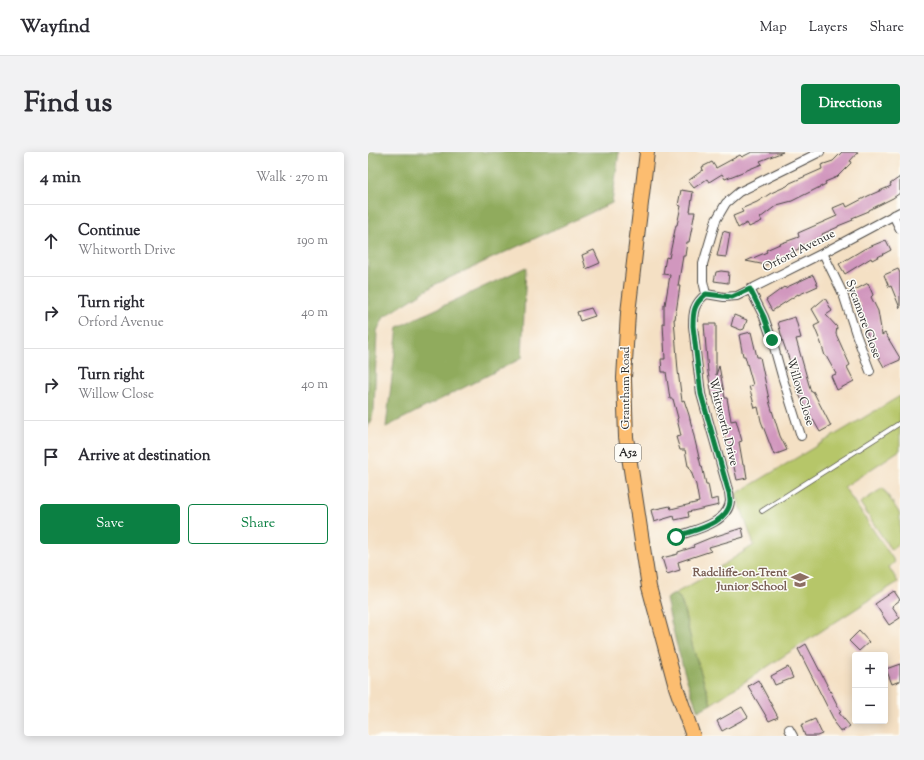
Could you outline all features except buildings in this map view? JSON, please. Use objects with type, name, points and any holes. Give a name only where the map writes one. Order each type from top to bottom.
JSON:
[{"type":"highway","name":"Grantham Road","points":[[647,152],[628,313],[624,378],[626,437],[649,587],[676,687],[693,736]]},
{"type":"street","points":[[706,294],[703,281],[703,264],[716,220],[726,203],[739,192],[815,153]]},
{"type":"street","points":[[897,214],[900,229]]},
{"type":"street","name":"Orford Avenue","points":[[706,294],[732,297],[823,253],[897,214]]},
{"type":"street","name":"Sycamore Close","points":[[823,253],[843,294],[870,371]]},
{"type":"street","name":"Willow Close","points":[[750,289],[764,317],[772,340],[801,436]]},
{"type":"street","name":"Whitworth Drive","points":[[676,537],[718,521],[727,511],[730,501],[701,394],[699,377],[693,316],[696,304],[706,294]]},
{"type":"lane","points":[[762,511],[900,423]]},
{"type":"green space","points":[[368,152],[619,152],[612,203],[436,284],[384,317],[377,331],[374,410],[368,428]]},
{"type":"green space","points":[[526,267],[522,358],[386,427],[398,327]]},
{"type":"green space","name":"Radcliffe-on-Trent Junior School","points":[[900,396],[900,450],[844,487],[895,562],[889,567],[898,582],[711,704],[693,648],[683,606],[680,598],[674,594],[701,579],[754,545],[736,494]]},
{"type":"green space","points":[[883,488],[900,514],[900,543],[891,550],[860,503]]},
{"type":"green space","points":[[674,594],[680,598],[693,648],[711,704],[698,711],[680,656],[666,599]]},
{"type":"place","name":"Radcliffe-on-Trent Junior School","points":[[800,580]]},
{"type":"route","points":[[676,537],[718,521],[730,506],[730,496],[701,394],[693,326],[693,316],[696,304],[706,294],[732,297],[750,289],[764,317],[772,340]]}]
